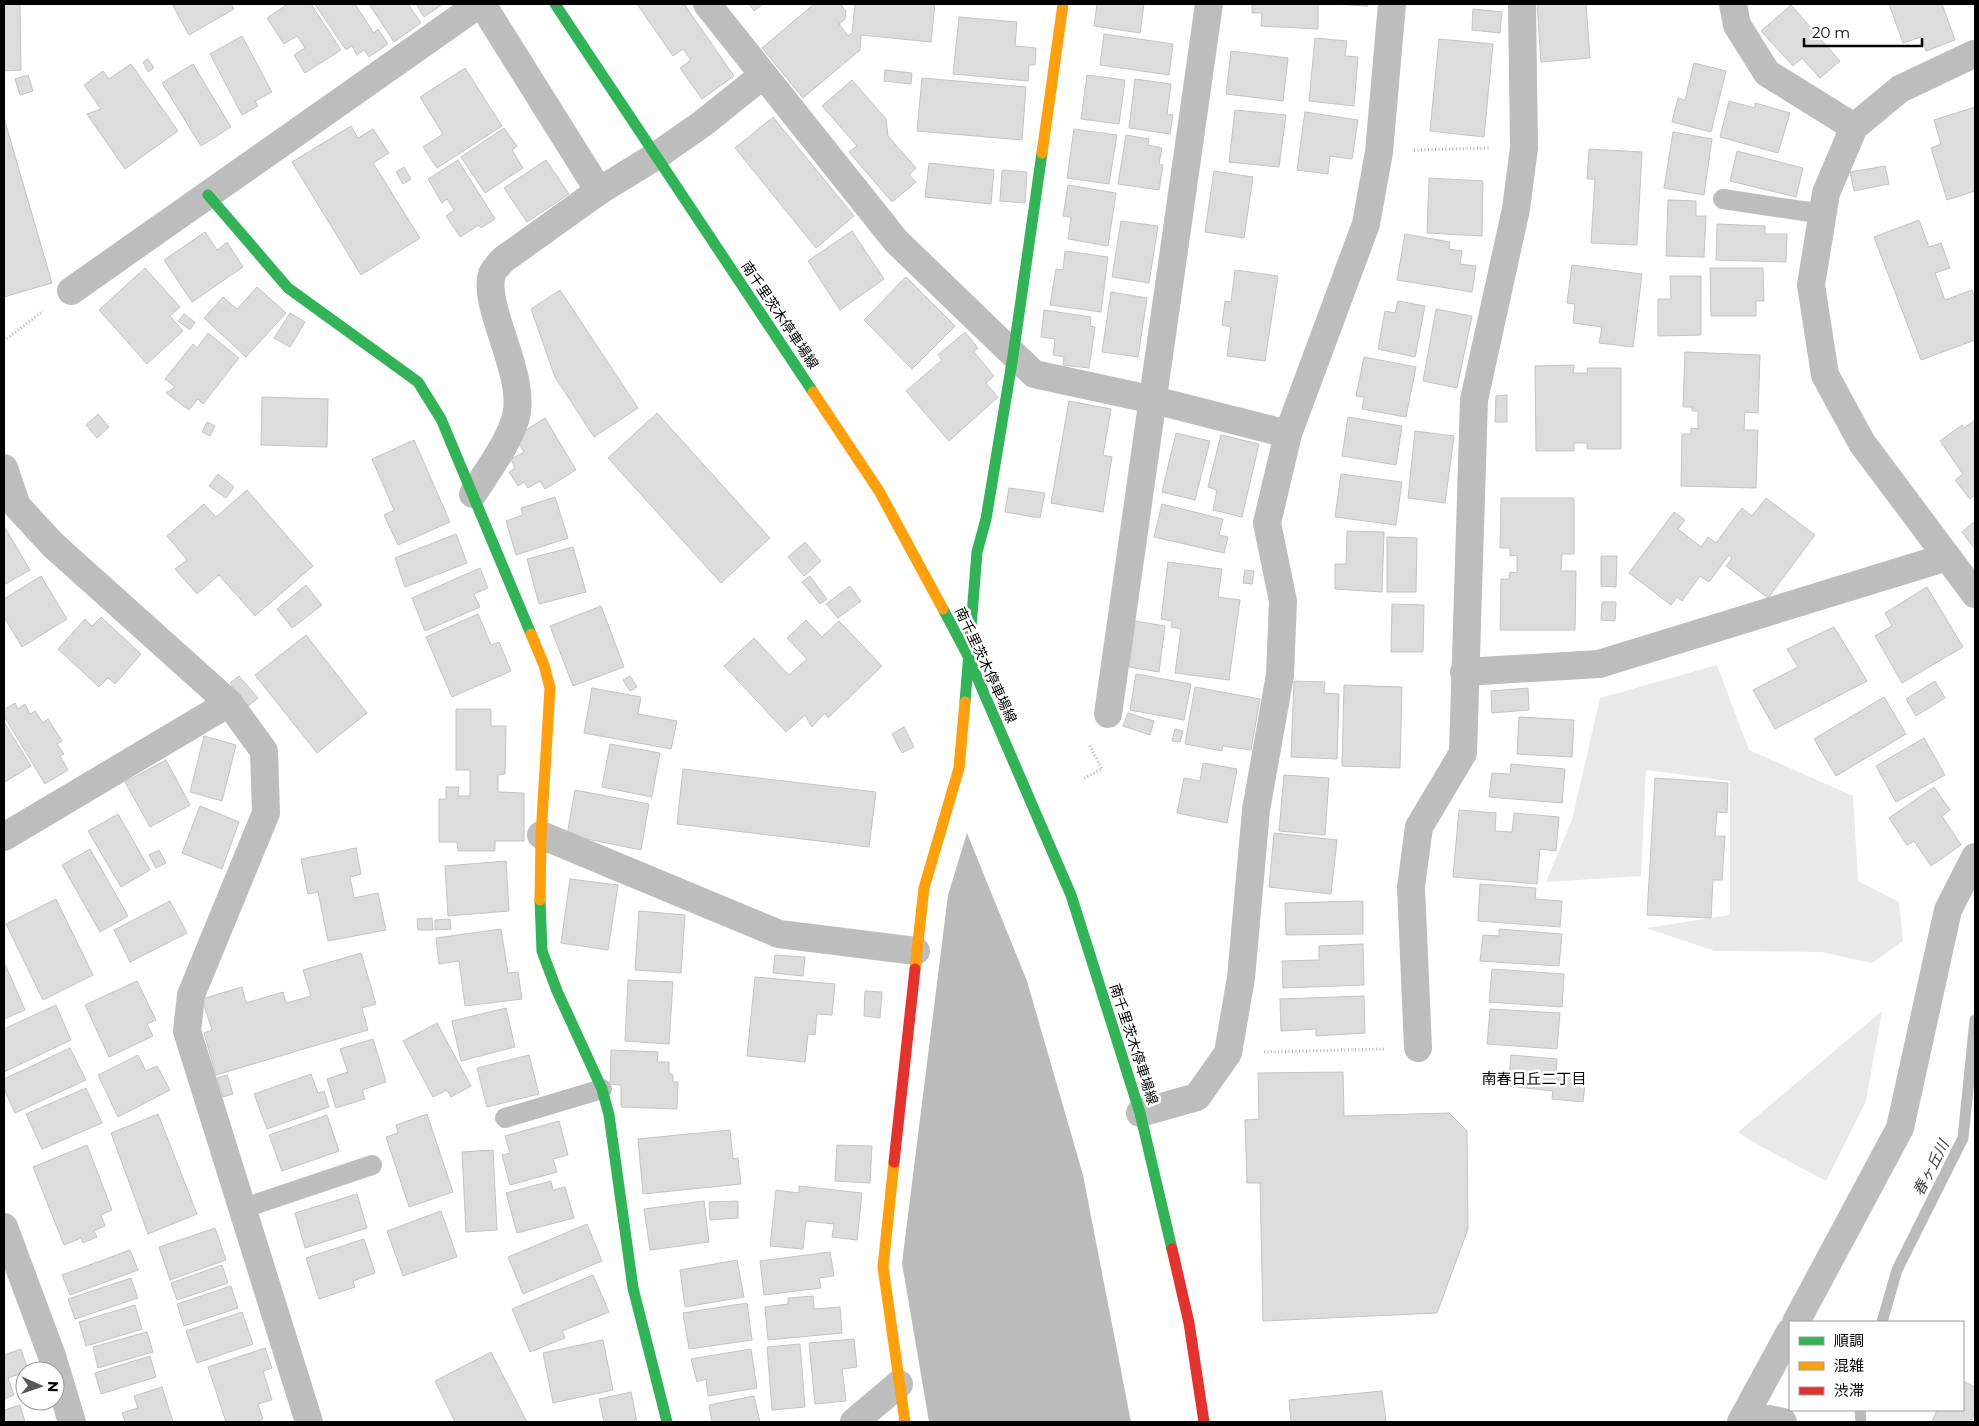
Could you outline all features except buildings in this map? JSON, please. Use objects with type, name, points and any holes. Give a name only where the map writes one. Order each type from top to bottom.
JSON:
[{"type":"street","points":[[71,291],[480,4],[599,191]]},
{"type":"street","name":"南千里茨木停車場線","points":[[555,4],[879,491],[967,654],[1071,895],[1140,1114],[1189,1323],[1204,1422]]},
{"type":"street","points":[[707,4],[762,76],[896,241],[1013,356],[1034,374],[1154,400],[1288,434]]},
{"type":"street","points":[[905,1422],[883,1267],[916,951],[924,888],[959,768],[977,552],[986,519],[1013,356],[1063,4]]},
{"type":"street","points":[[1108,714],[1209,4]]},
{"type":"street","points":[[1140,1114],[1197,1097],[1228,1053],[1241,978],[1256,810],[1280,675],[1283,601],[1267,523],[1288,434],[1366,224],[1379,152],[1392,4]]},
{"type":"street","points":[[1418,1048],[1411,887],[1419,827],[1463,753],[1464,672],[1474,400],[1516,209],[1524,148],[1522,4]]},
{"type":"street","points":[[1733,4],[1737,25],[1767,73],[1854,127]]},
{"type":"street","points":[[1974,54],[1900,89],[1854,127],[1826,193],[1811,285],[1825,375],[1862,443],[1975,594]]},
{"type":"street","points":[[473,494],[502,448],[517,412],[518,384],[490,289],[492,272],[504,259],[599,191],[656,156],[702,124],[762,76]]},
{"type":"street","points":[[208,195],[288,288],[418,382],[441,419],[544,665],[550,688],[540,835],[542,951],[557,991],[602,1089],[609,1115],[633,1288],[668,1422]]},
{"type":"street","points":[[4,468],[17,506],[53,545],[229,703],[264,751],[266,813],[190,995],[187,1031],[309,1422]]},
{"type":"street","points":[[1464,672],[1599,664],[1947,557]]},
{"type":"street","points":[[4,837],[229,703]]},
{"type":"street","points":[[540,835],[779,934],[916,951]]},
{"type":"street","points":[[1797,1321],[1900,1128],[1948,910],[1975,857]]},
{"type":"street","points":[[4,1227],[52,1356],[72,1422]]},
{"type":"street","points":[[1783,1422],[1744,1418],[1789,1334]]},
{"type":"street","points":[[854,1422],[899,1384]]},
{"type":"lane","points":[[1723,199],[1823,214]]},
{"type":"lane","points":[[505,1118],[602,1089]]},
{"type":"lane","points":[[241,1209],[372,1165]]},
{"type":"path","points":[[1379,152],[1456,148]]},
{"type":"path","points":[[4,341],[71,291]]},
{"type":"path","points":[[1084,778],[1102,769],[1085,735]]},
{"type":"path","points":[[1228,1053],[1418,1048]]},
{"type":"shaded area","points":[[1717,665],[1749,750],[1853,796],[1858,881],[1899,902],[1903,941],[1872,963],[1821,952],[1715,951],[1646,928],[1730,915],[1730,781],[1646,770],[1641,876],[1546,882],[1572,820],[1600,698]]},
{"type":"shaded area","points":[[967,833],[1027,981],[1083,1175],[1131,1422],[929,1422],[902,1263],[948,895]]},
{"type":"shaded area","points":[[1882,1011],[1866,1101],[1826,1181],[1749,1140],[1738,1132]]},
{"type":"waterway","name":"春ヶ丘川","points":[[1882,1321],[1897,1270],[1963,1138],[1975,1020]]},
{"type":"waterway","name":"春ヶ丘川","points":[[1860,1411],[1861,1422]]},
{"type":"traffic: fast","points":[[555,4],[813,392]]},
{"type":"traffic: fast","points":[[965,702],[977,552],[986,519],[1013,356],[1042,153]]},
{"type":"traffic: fast","points":[[208,195],[288,288],[418,382],[441,419],[531,634]]},
{"type":"traffic: fast","points":[[943,609],[967,654],[1071,895],[1140,1113],[1172,1249]]},
{"type":"traffic: fast","points":[[540,900],[542,951],[557,991],[602,1089],[609,1115],[633,1288],[667,1422]]},
{"type":"traffic: slow","points":[[1042,153],[1063,4]]},
{"type":"traffic: slow","points":[[813,392],[879,491],[943,609]]},
{"type":"traffic: slow","points":[[531,634],[544,665],[550,688],[541,835],[540,900]]},
{"type":"traffic: slow","points":[[915,969],[924,888],[959,768],[965,702]]},
{"type":"traffic: slow","points":[[894,1162],[883,1267],[905,1422]]},
{"type":"traffic: jam","points":[[894,1162],[915,969]]},
{"type":"traffic: jam","points":[[1172,1249],[1189,1323],[1204,1422]]},
{"type":"district","name":"南春日丘二丁目","points":[[1534,1079]]}]
